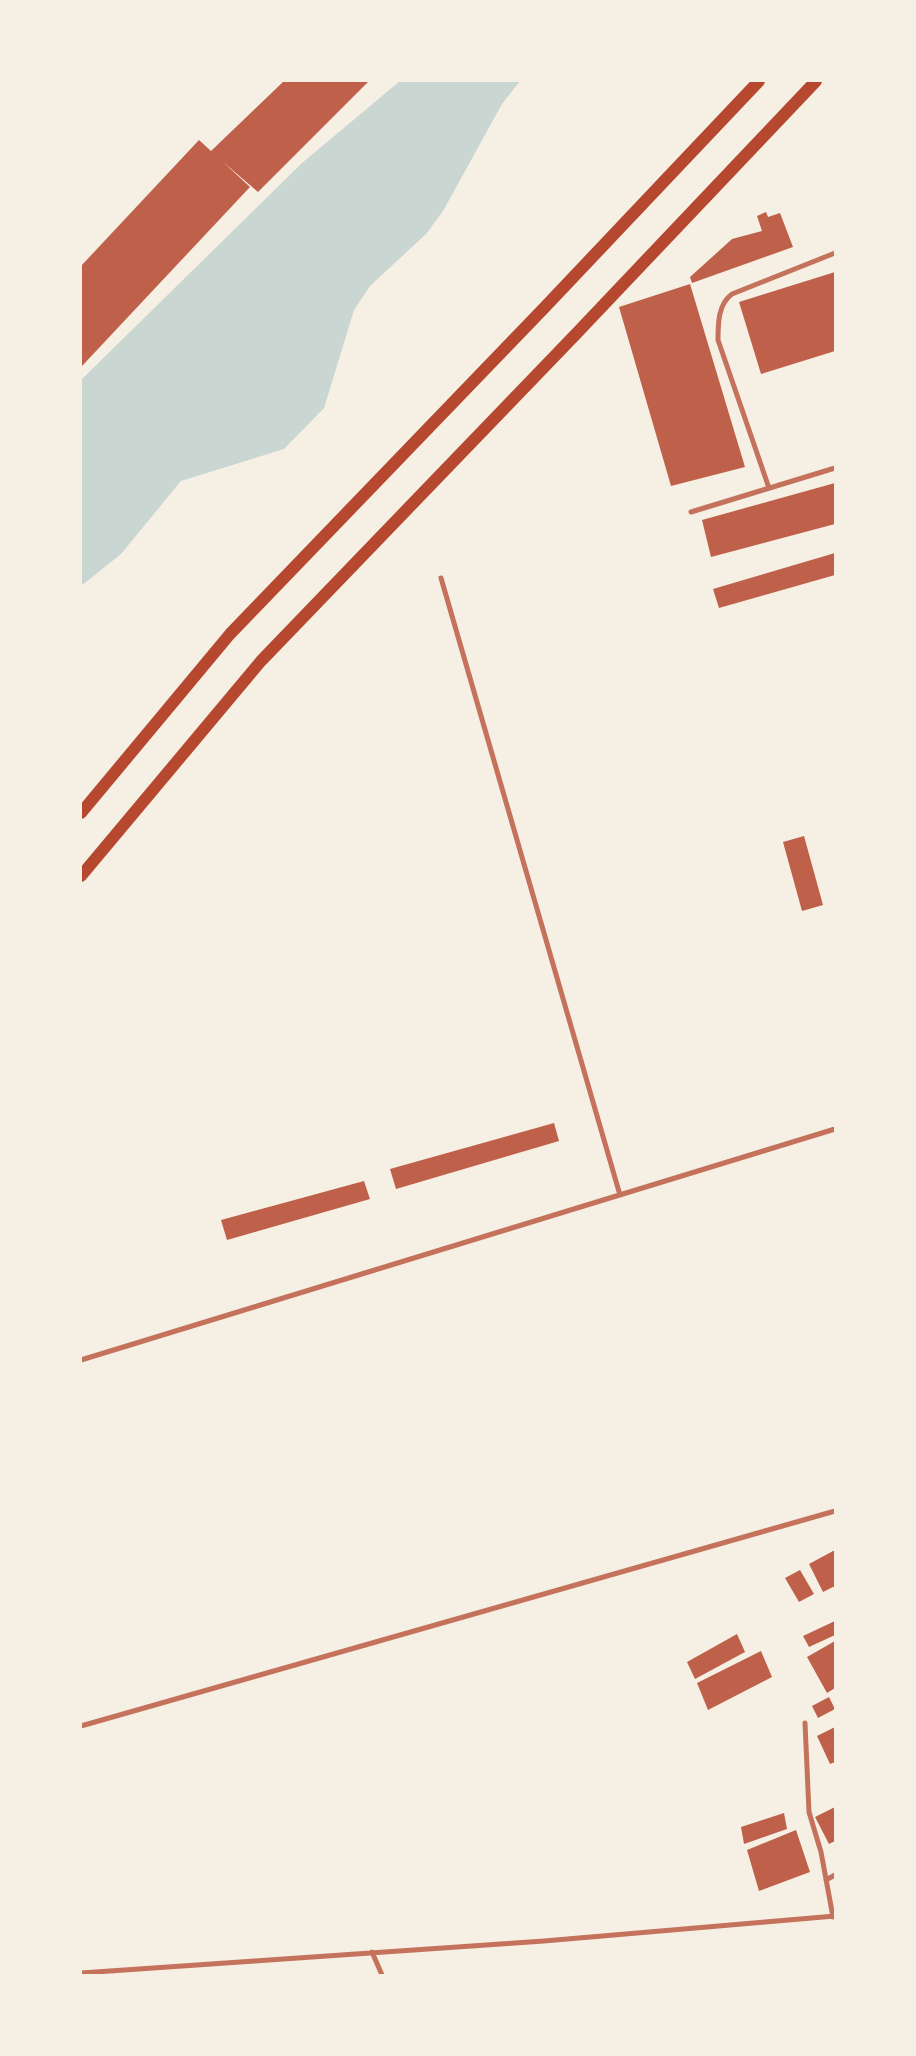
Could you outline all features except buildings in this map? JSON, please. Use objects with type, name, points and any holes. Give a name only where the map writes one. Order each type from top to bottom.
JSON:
[{"type":"main road","points":[[81,813],[230,634],[545,307],[758,81]]},
{"type":"main road","points":[[81,876],[261,661],[816,81]]},
{"type":"street","points":[[769,488],[718,340],[720,315],[729,296],[835,253]]},
{"type":"street","points":[[692,512],[835,468]]},
{"type":"street","points":[[441,578],[620,1195]]},
{"type":"street","points":[[81,1360],[835,1129]]},
{"type":"street","points":[[81,1726],[835,1512]]},
{"type":"street","points":[[81,1973],[554,1940],[834,1917],[821,1852],[809,1812],[805,1723]]},
{"type":"street","points":[[826,1880],[835,1875]]},
{"type":"street","points":[[372,1952],[382,1975]]},
{"type":"shaded area","points":[[400,81],[520,81],[502,104],[443,211],[426,234],[370,286],[354,310],[324,408],[284,449],[181,481],[121,554],[81,586],[81,380],[302,163]]}]
